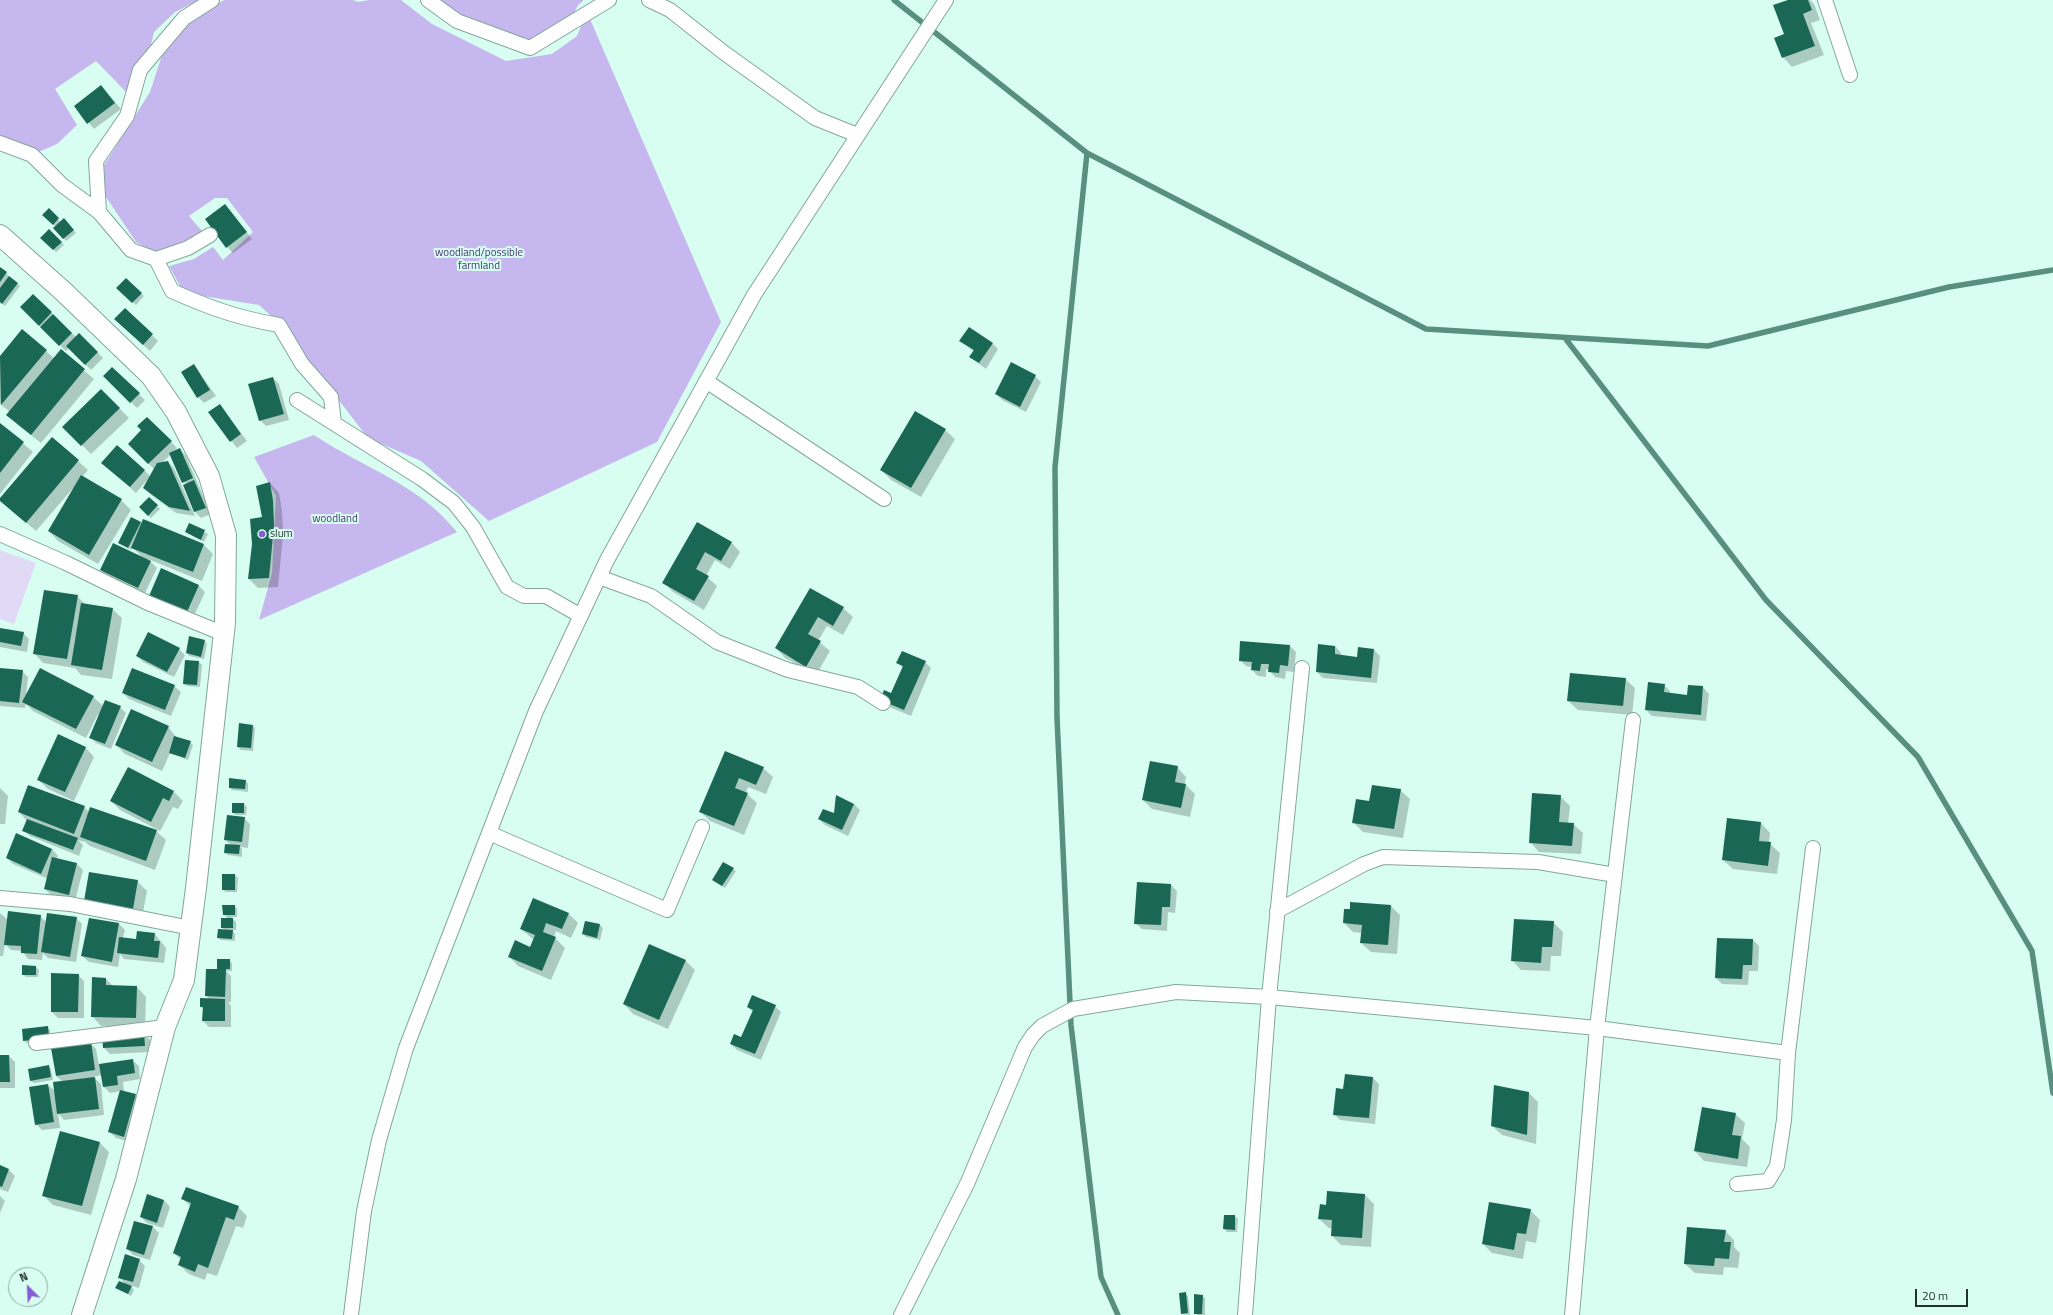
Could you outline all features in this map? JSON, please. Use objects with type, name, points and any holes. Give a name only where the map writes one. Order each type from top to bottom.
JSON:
[{"type":"main road","points":[[0,235],[64,292],[151,376],[176,412],[208,476],[226,535],[224,634],[184,980],[165,1027],[126,1179],[82,1315]]},
{"type":"street","points":[[99,212],[96,161],[127,116],[140,70],[184,18],[212,0]]},
{"type":"street","points":[[428,0],[457,21],[530,48],[609,0]]},
{"type":"street","points":[[649,0],[670,10],[723,52],[815,118],[857,135]]},
{"type":"street","points":[[351,1315],[364,1211],[382,1133],[406,1048],[536,711],[599,577],[754,294],[946,0]]},
{"type":"street","points":[[1825,0],[1850,75]]},
{"type":"street","points":[[0,143],[32,155],[62,185],[99,212],[131,250],[156,259],[188,248],[210,235]]},
{"type":"street","points":[[156,259],[172,291],[209,308],[242,318],[280,325],[302,364],[331,397],[334,423]]},
{"type":"street","points":[[706,381],[884,499]]},
{"type":"street","points":[[297,400],[422,479],[454,503],[473,527],[507,587],[524,596],[546,596],[581,616]]},
{"type":"street","points":[[0,534],[66,563],[148,603],[224,634]]},
{"type":"street","points":[[599,577],[651,596],[717,642],[788,670],[858,687],[883,703]]},
{"type":"street","points":[[1245,1315],[1269,996],[1302,668]]},
{"type":"street","points":[[1572,1315],[1597,1028],[1633,720]]},
{"type":"street","points":[[489,833],[667,910],[702,827]]},
{"type":"street","points":[[1737,1184],[1768,1181],[1777,1166],[1784,1120],[1788,1053],[1813,848]]},
{"type":"street","points":[[1277,911],[1364,864],[1383,857],[1538,862],[1615,875]]},
{"type":"street","points":[[0,898],[70,904],[191,928]]},
{"type":"street","points":[[901,1315],[967,1184],[1025,1047],[1033,1035],[1042,1026],[1073,1009],[1176,992],[1269,996],[1597,1028],[1788,1053]]},
{"type":"street","points":[[36,1043],[165,1027]]},
{"type":"shaded area","points":[[0,550],[36,563],[14,624],[0,619]]},
{"type":"green space","points":[[0,0],[199,0],[175,12],[154,32],[144,75],[129,95],[96,61],[55,89],[77,125],[57,144],[34,154],[0,135]]},
{"type":"green space","name":"woodland/possible farmland","points":[[224,0],[353,0],[358,2],[369,0],[401,0],[432,24],[506,61],[552,54],[577,36],[587,12],[721,322],[657,442],[489,521],[421,461],[368,438],[281,325],[259,305],[184,293],[169,266],[194,259],[213,247],[223,260],[253,232],[227,198],[215,198],[189,216],[203,232],[192,244],[160,255],[136,242],[100,188],[98,175],[150,92],[169,34]]},
{"type":"green space","points":[[421,0],[583,1],[578,5],[566,29],[542,44],[467,28]]},
{"type":"green space","name":"woodland","points":[[314,435],[392,479],[422,498],[444,517],[457,532],[259,620],[272,573],[276,496],[254,457]]},
{"type":"building","points":[[1788,0],[1808,0],[1812,10],[1803,14],[1815,46],[1782,58],[1774,38],[1784,34],[1773,5]]},
{"type":"building","points":[[101,85],[115,103],[87,124],[74,106]]},
{"type":"building","points":[[225,204],[247,232],[226,248],[205,219]]},
{"type":"building","points":[[49,208],[59,218],[53,225],[42,215]]},
{"type":"building","points":[[64,218],[74,230],[63,239],[53,228]]},
{"type":"building","points":[[49,229],[62,242],[53,250],[40,238]]},
{"type":"building","points":[[0,267],[7,272],[0,282]]},
{"type":"building","points":[[9,276],[18,283],[2,304],[0,302],[0,288]]},
{"type":"building","points":[[126,278],[142,293],[132,303],[116,288]]},
{"type":"building","points":[[33,294],[52,312],[39,326],[20,307]]},
{"type":"building","points":[[125,308],[153,334],[143,345],[114,319]]},
{"type":"building","points":[[53,314],[72,333],[59,346],[40,327]]},
{"type":"building","points":[[969,327],[993,343],[979,363],[969,357],[974,350],[959,341]]},
{"type":"building","points":[[22,329],[47,350],[1,405],[0,356]]},
{"type":"building","points":[[79,333],[98,352],[85,365],[66,346]]},
{"type":"building","points":[[61,349],[85,369],[31,435],[6,415]]},
{"type":"building","points":[[1011,362],[1036,375],[1020,407],[995,394]]},
{"type":"building","points":[[194,364],[210,390],[197,398],[181,372]]},
{"type":"building","points":[[112,367],[140,393],[130,403],[103,376]]},
{"type":"building","points":[[273,377],[284,414],[259,421],[248,384]]},
{"type":"building","points":[[101,389],[120,408],[81,446],[62,427]]},
{"type":"building","points":[[220,404],[241,434],[230,442],[208,412]]},
{"type":"building","points":[[915,411],[946,429],[911,488],[880,470]]},
{"type":"building","points":[[147,417],[172,441],[148,464],[128,444],[141,430],[137,426]]},
{"type":"building","points":[[0,423],[24,442],[0,473]]},
{"type":"building","points":[[52,437],[79,460],[26,523],[0,501],[0,498]]},
{"type":"building","points":[[117,445],[145,470],[130,487],[101,463]]},
{"type":"building","points":[[180,448],[193,478],[182,483],[169,453]]},
{"type":"building","points":[[168,461],[190,511],[169,507],[143,488],[157,463]]},
{"type":"building","points":[[81,475],[122,499],[89,555],[48,531]]},
{"type":"building","points":[[194,480],[206,508],[194,512],[183,485]]},
{"type":"building","name":"slum","points":[[270,482],[273,501],[274,525],[269,578],[248,579],[252,544],[250,519],[262,517],[256,486]]},
{"type":"building","points":[[149,497],[158,505],[148,516],[139,507]]},
{"type":"building","points":[[131,517],[141,522],[128,548],[118,543]]},
{"type":"building","points":[[143,519],[204,544],[193,572],[131,548]]},
{"type":"building","points":[[697,522],[732,542],[721,561],[705,552],[696,569],[709,576],[694,601],[662,583]]},
{"type":"building","points":[[189,523],[205,530],[201,540],[185,532]]},
{"type":"building","points":[[113,543],[151,561],[138,588],[100,570]]},
{"type":"building","points":[[161,568],[199,585],[187,612],[149,596]]},
{"type":"building","points":[[810,588],[844,607],[833,626],[818,617],[808,634],[821,641],[806,667],[775,648]]},
{"type":"building","points":[[44,590],[78,595],[67,659],[33,654]]},
{"type":"building","points":[[81,603],[113,608],[102,670],[71,665]]},
{"type":"building","points":[[0,628],[24,632],[21,646],[0,642]]},
{"type":"building","points":[[148,632],[180,648],[167,672],[136,656]]},
{"type":"building","points":[[189,636],[205,640],[201,657],[186,653]]},
{"type":"building","points":[[1240,641],[1290,645],[1288,666],[1280,665],[1279,673],[1268,672],[1269,664],[1261,664],[1260,671],[1251,670],[1252,662],[1239,661]]},
{"type":"building","points":[[1318,644],[1335,646],[1335,654],[1357,657],[1358,647],[1374,649],[1371,678],[1316,672]]},
{"type":"building","points":[[902,651],[926,661],[904,710],[880,700],[884,690],[891,693],[903,666],[896,663]]},
{"type":"building","points":[[185,660],[199,661],[197,685],[183,684]]},
{"type":"building","points":[[0,668],[23,670],[19,703],[0,701]]},
{"type":"building","points":[[40,668],[94,696],[76,729],[22,702]]},
{"type":"building","points":[[132,668],[175,685],[165,710],[122,693]]},
{"type":"building","points":[[1570,673],[1626,678],[1623,706],[1567,701]]},
{"type":"building","points":[[1648,682],[1665,684],[1664,692],[1687,695],[1688,685],[1703,686],[1701,715],[1645,710]]},
{"type":"building","points":[[105,700],[121,706],[105,744],[89,738]]},
{"type":"building","points":[[131,709],[169,726],[152,762],[115,745]]},
{"type":"building","points":[[239,723],[253,725],[251,748],[237,747]]},
{"type":"building","points":[[58,734],[86,747],[65,792],[37,780]]},
{"type":"building","points":[[174,736],[191,741],[185,758],[169,753]]},
{"type":"building","points":[[725,751],[764,767],[756,785],[739,778],[735,788],[748,793],[734,826],[699,812]]},
{"type":"building","points":[[1150,761],[1178,766],[1175,782],[1186,784],[1181,808],[1142,800]]},
{"type":"building","points":[[128,767],[174,791],[169,801],[163,798],[151,822],[110,801]]},
{"type":"building","points":[[229,778],[246,780],[245,789],[229,788]]},
{"type":"building","points":[[28,785],[85,806],[74,834],[18,812]]},
{"type":"building","points":[[1372,785],[1401,789],[1394,829],[1352,823],[1356,799],[1369,801]]},
{"type":"building","points":[[1532,793],[1561,795],[1559,822],[1574,823],[1572,846],[1529,843]]},
{"type":"building","points":[[836,795],[854,804],[842,830],[818,819],[823,809],[834,813]]},
{"type":"building","points":[[232,803],[244,803],[244,813],[232,813]]},
{"type":"building","points":[[90,807],[157,830],[146,861],[80,837]]},
{"type":"building","points":[[227,815],[245,817],[242,842],[224,840]]},
{"type":"building","points":[[1727,818],[1761,822],[1759,841],[1771,842],[1768,866],[1722,860]]},
{"type":"building","points":[[27,819],[78,838],[73,850],[22,831]]},
{"type":"building","points":[[16,833],[52,849],[41,874],[6,858]]},
{"type":"building","points":[[225,844],[240,845],[239,854],[224,853]]},
{"type":"building","points":[[52,857],[77,863],[69,895],[44,889]]},
{"type":"building","points":[[723,862],[734,868],[722,886],[712,880]]},
{"type":"building","points":[[89,872],[138,880],[133,909],[84,901]]},
{"type":"building","points":[[222,874],[235,874],[235,890],[222,890]]},
{"type":"building","points":[[1137,882],[1171,884],[1170,907],[1162,907],[1161,925],[1134,924]]},
{"type":"building","points":[[533,898],[569,913],[562,929],[546,923],[543,932],[556,937],[542,971],[508,957],[515,940],[530,947],[535,935],[520,929]]},
{"type":"building","points":[[1350,902],[1391,905],[1388,945],[1360,943],[1362,925],[1343,923],[1344,909],[1350,909]]},
{"type":"building","points":[[222,905],[235,905],[235,915],[223,915]]},
{"type":"building","points":[[8,911],[41,915],[37,954],[21,953],[21,946],[4,945]]},
{"type":"building","points":[[47,913],[77,917],[70,957],[41,952]]},
{"type":"building","points":[[89,918],[119,923],[112,962],[81,956]]},
{"type":"building","points":[[221,918],[233,918],[233,928],[221,928]]},
{"type":"building","points":[[1514,919],[1554,921],[1552,947],[1542,947],[1541,963],[1511,961]]},
{"type":"building","points":[[585,921],[600,924],[597,938],[582,934]]},
{"type":"building","points":[[218,929],[233,930],[232,939],[217,938]]},
{"type":"building","points":[[137,931],[155,933],[154,941],[160,941],[158,958],[117,953],[119,937],[136,939]]},
{"type":"building","points":[[1717,938],[1753,939],[1752,965],[1743,965],[1742,979],[1715,978]]},
{"type":"building","points":[[649,944],[686,960],[659,1020],[623,1004]]},
{"type":"building","points":[[217,959],[230,959],[230,969],[226,969],[225,997],[205,996],[206,969],[217,969]]},
{"type":"building","points":[[22,965],[36,966],[36,975],[22,975]]},
{"type":"building","points":[[51,973],[79,974],[78,1012],[51,1012]]},
{"type":"building","points":[[92,977],[106,978],[106,985],[137,986],[136,1018],[91,1017]]},
{"type":"building","points":[[752,995],[776,1005],[755,1054],[730,1044],[734,1034],[741,1037],[753,1010],[747,1007]]},
{"type":"building","points":[[200,998],[225,999],[225,1021],[202,1021],[203,1007],[200,1007]]},
{"type":"building","points":[[48,1026],[49,1038],[23,1041],[22,1029]]},
{"type":"building","points":[[144,1033],[145,1046],[103,1048],[102,1035]]},
{"type":"building","points":[[91,1041],[95,1070],[56,1076],[51,1048]]},
{"type":"building","points":[[0,1055],[9,1055],[10,1082],[0,1082]]},
{"type":"building","points":[[133,1059],[135,1073],[117,1076],[118,1085],[103,1087],[99,1064]]},
{"type":"building","points":[[49,1065],[51,1077],[30,1081],[28,1069]]},
{"type":"building","points":[[1345,1074],[1373,1077],[1369,1118],[1333,1115],[1336,1088],[1343,1089]]},
{"type":"building","points":[[95,1077],[99,1109],[57,1114],[53,1082]]},
{"type":"building","points":[[48,1084],[54,1122],[35,1125],[29,1087]]},
{"type":"building","points":[[1494,1085],[1529,1092],[1527,1135],[1491,1126]]},
{"type":"building","points":[[120,1090],[136,1094],[124,1137],[108,1132]]},
{"type":"building","points":[[1702,1107],[1736,1113],[1732,1135],[1741,1136],[1738,1159],[1694,1151]]},
{"type":"building","points":[[60,1131],[100,1142],[82,1206],[42,1196]]},
{"type":"building","points":[[0,1165],[9,1169],[2,1187],[0,1186]]},
{"type":"building","points":[[186,1187],[239,1206],[234,1220],[226,1217],[208,1268],[198,1264],[195,1272],[178,1265],[181,1257],[173,1253],[191,1203],[181,1199]]},
{"type":"building","points":[[1327,1191],[1365,1194],[1362,1238],[1331,1236],[1332,1220],[1318,1219],[1320,1204],[1326,1205]]},
{"type":"building","points":[[147,1194],[164,1200],[157,1223],[140,1217]]},
{"type":"building","points":[[1489,1202],[1531,1209],[1526,1234],[1517,1233],[1514,1250],[1482,1244]]},
{"type":"building","points":[[1224,1215],[1235,1215],[1235,1230],[1223,1229]]},
{"type":"building","points":[[134,1221],[153,1226],[144,1255],[126,1249]]},
{"type":"building","points":[[1687,1227],[1726,1230],[1724,1242],[1731,1242],[1729,1259],[1715,1258],[1714,1266],[1684,1264]]},
{"type":"building","points":[[125,1254],[140,1259],[133,1282],[118,1278]]},
{"type":"building","points":[[119,1281],[132,1286],[128,1294],[115,1288]]},
{"type":"building","points":[[1186,1292],[1188,1313],[1181,1314],[1179,1293]]},
{"type":"building","points":[[1194,1294],[1203,1295],[1202,1314],[1194,1314]]},
{"type":"waterway","points":[[894,0],[1087,153],[1426,329],[1708,346],[1949,287],[2053,270]]},
{"type":"waterway","points":[[1087,153],[1055,467],[1057,718],[1071,1025],[1101,1277],[1118,1315]]},
{"type":"waterway","points":[[1565,338],[1766,600],[1918,757],[2032,951],[2053,1093]]},
{"type":"place","name":"slum","points":[[262,534]]}]
